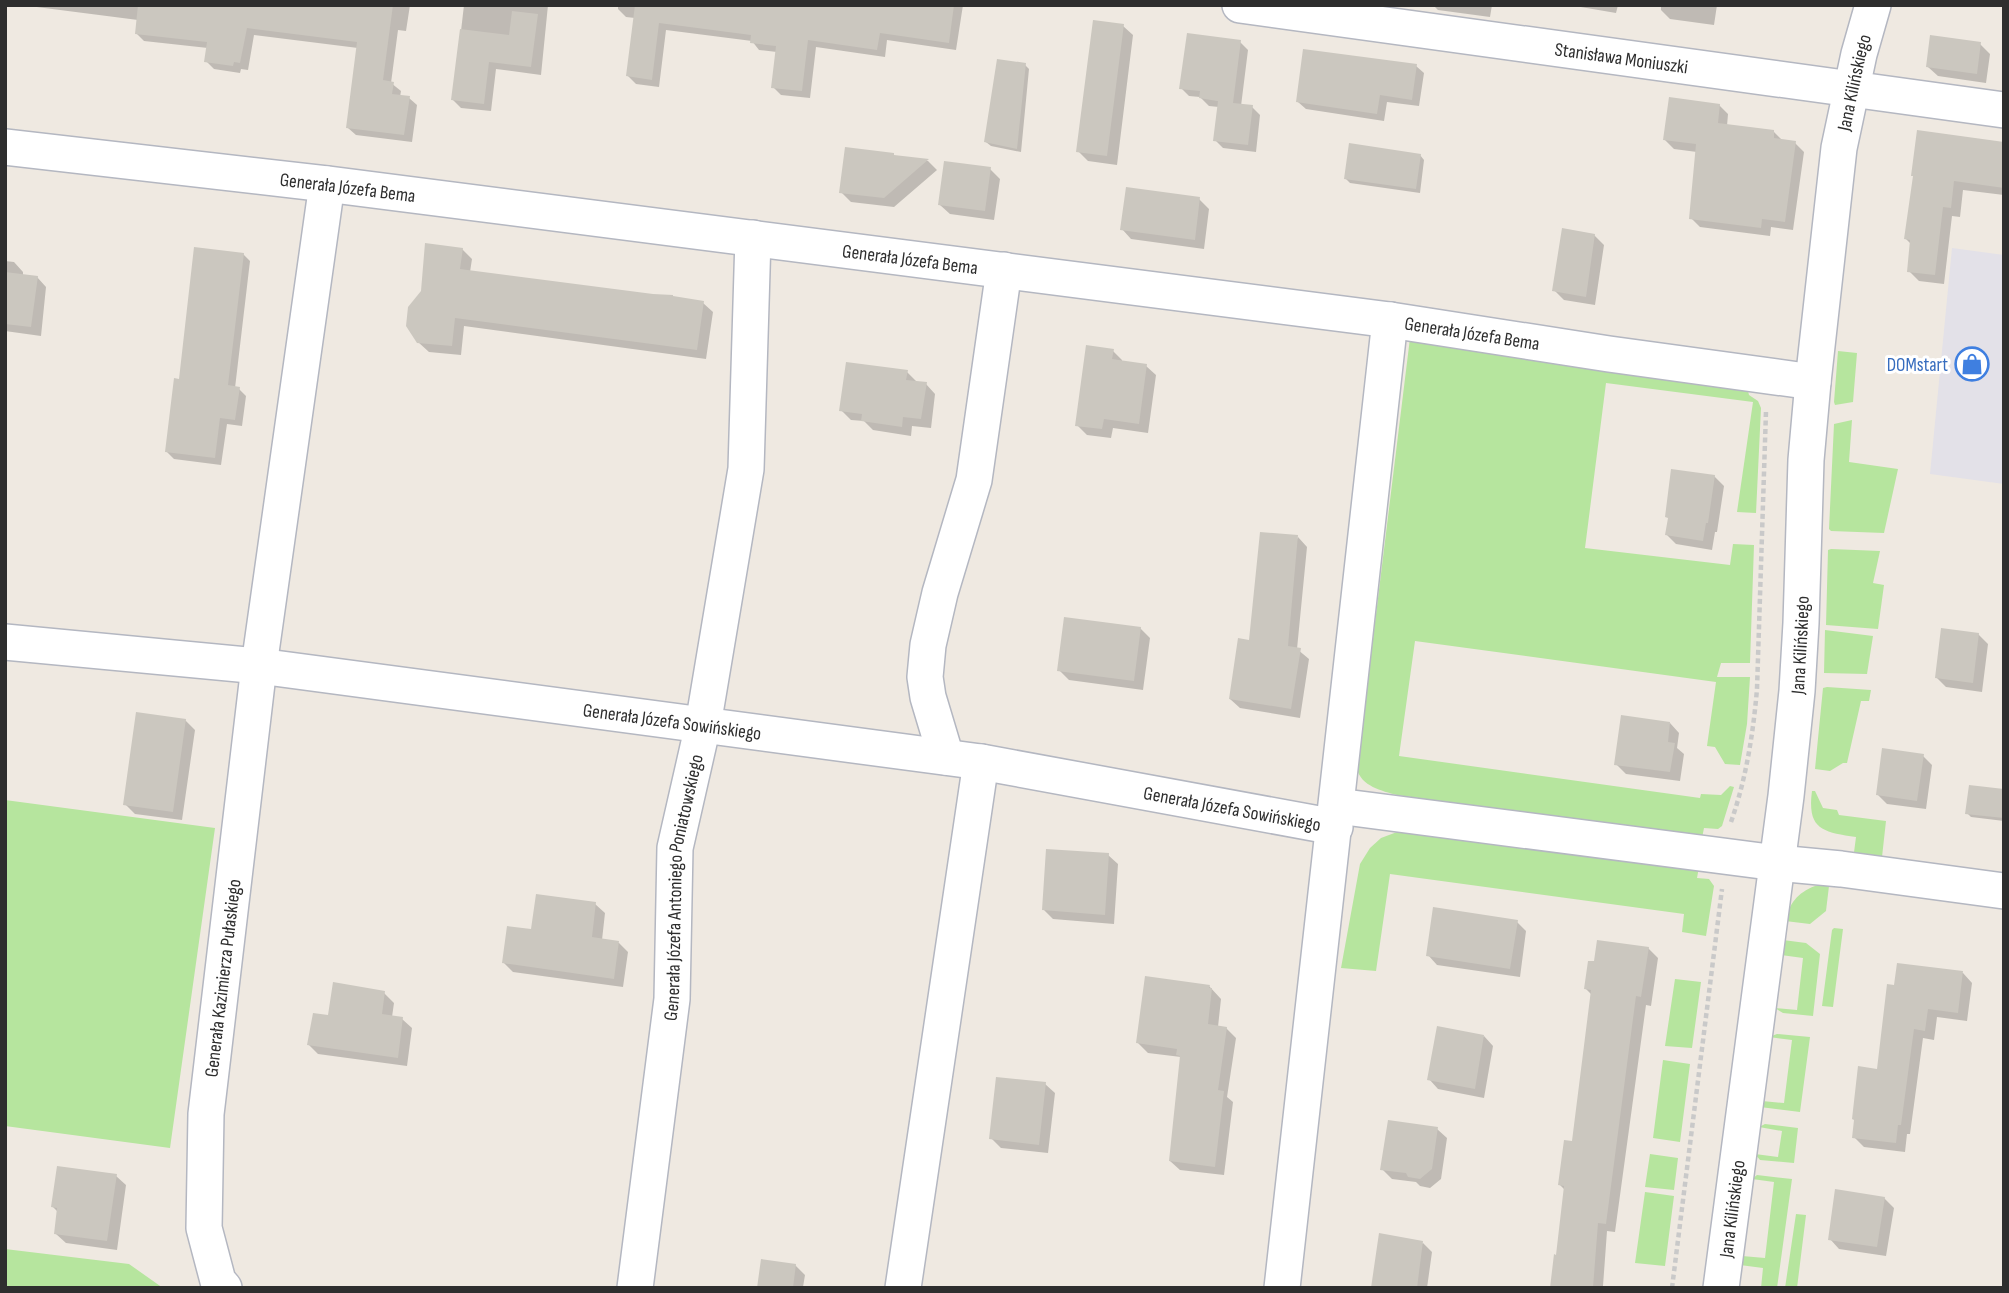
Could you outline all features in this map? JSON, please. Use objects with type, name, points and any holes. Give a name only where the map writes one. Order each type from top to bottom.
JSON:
[{"type":"street","name":"Stanisława Moniuszki","points":[[1240,5],[2004,110]]},
{"type":"street","name":"Jana Kilińskiego","points":[[1721,1288],[1797,691],[1806,460],[1839,148],[1859,54],[1873,5]]},
{"type":"street","name":"Generała Józefa Bema","points":[[5,147],[327,184],[1390,320],[1813,383]]},
{"type":"street","name":"Generała Kazimierza Pułaskiego","points":[[224,1288],[218,1281],[204,1228],[206,1114],[259,666],[327,184]]},
{"type":"street","name":"Generała Józefa Antoniego Poniatowskiego","points":[[635,1288],[672,999],[675,848],[703,725],[746,468],[753,238]]},
{"type":"street","points":[[946,757],[928,697],[925,677],[928,645],[940,593],[974,480],[1004,270]]},
{"type":"street","points":[[1282,1288],[1390,320]]},
{"type":"street","name":"Generała Józefa Sowińskiego","points":[[5,642],[259,666],[946,757],[1336,817],[1841,869],[2004,891]]},
{"type":"street","points":[[903,1288],[981,762]]},
{"type":"path","points":[[1730,825],[1744,780],[1755,711],[1766,405]]},
{"type":"path","points":[[1672,1288],[1722,884]]},
{"type":"shaded area","name":"DOMstart","points":[[1952,248],[2004,255],[2004,484],[1930,474]]},
{"type":"green space","points":[[1410,338],[1747,387],[1749,395],[1758,401],[1761,408],[1756,513],[1737,512],[1753,402],[1606,383],[1585,548],[1730,565],[1733,544],[1754,545],[1750,663],[1721,663],[1717,677],[1750,677],[1747,724],[1740,765],[1725,764],[1715,747],[1707,746],[1716,682],[1415,641],[1399,756],[1700,798],[1701,794],[1721,795],[1730,786],[1734,787],[1722,826],[1718,829],[1704,828],[1702,838],[1397,795],[1367,784],[1359,775],[1357,769]]},
{"type":"green space","points":[[1838,351],[1857,353],[1853,402],[1835,405],[1834,402]]},
{"type":"green space","points":[[1852,420],[1849,462],[1898,469],[1884,533],[1829,529],[1834,424]]},
{"type":"green space","points":[[1828,550],[1880,551],[1873,583],[1884,585],[1878,629],[1826,625]]},
{"type":"green space","points":[[1825,630],[1873,636],[1867,674],[1824,673]]},
{"type":"green space","points":[[1823,688],[1871,690],[1869,701],[1861,701],[1847,763],[1830,771],[1815,769]]},
{"type":"green space","points":[[1812,791],[1815,791],[1823,808],[1837,810],[1839,815],[1886,821],[1881,866],[1853,860],[1856,837],[1834,833],[1819,826],[1812,814]]},
{"type":"green space","points":[[5,800],[215,828],[170,1148],[5,1126]]},
{"type":"green space","points":[[1419,830],[1699,867],[1697,878],[1709,879],[1714,886],[1706,936],[1682,932],[1684,914],[1390,874],[1376,971],[1341,968],[1360,864],[1370,848],[1381,838],[1397,832]]},
{"type":"green space","points":[[1815,886],[1829,886],[1826,911],[1810,924],[1785,921],[1795,899]]},
{"type":"green space","points":[[1834,928],[1843,929],[1833,1007],[1822,1006]]},
{"type":"green space","points":[[1783,940],[1806,943],[1820,954],[1813,1016],[1783,1013],[1775,1008],[1797,1010],[1803,958],[1781,955]]},
{"type":"green space","points":[[1675,979],[1701,982],[1692,1048],[1665,1046]]},
{"type":"green space","points":[[1777,1034],[1810,1037],[1800,1112],[1760,1107],[1762,1101],[1784,1103],[1792,1040],[1769,1037]]},
{"type":"green space","points":[[1663,1060],[1690,1064],[1680,1142],[1653,1138]]},
{"type":"green space","points":[[1765,1124],[1798,1128],[1794,1163],[1760,1160],[1755,1154],[1778,1157],[1782,1131],[1759,1127]]},
{"type":"green space","points":[[1650,1154],[1678,1158],[1674,1190],[1645,1187]]},
{"type":"green space","points":[[1757,1175],[1792,1179],[1777,1288],[1761,1288],[1763,1268],[1740,1265],[1742,1256],[1765,1258],[1774,1182],[1752,1179]]},
{"type":"green space","points":[[1645,1192],[1674,1196],[1665,1266],[1635,1263]]},
{"type":"green space","points":[[1796,1214],[1806,1215],[1797,1288],[1785,1288]]},
{"type":"green space","points":[[5,1249],[129,1264],[163,1288],[5,1288]]},
{"type":"building","points":[[138,5],[393,5],[383,80],[394,82],[392,94],[410,96],[404,135],[346,128],[357,42],[247,28],[240,63],[234,62],[233,66],[204,62],[207,42],[135,34]]},
{"type":"building","points":[[635,5],[954,5],[949,43],[880,33],[877,50],[808,40],[802,91],[771,88],[776,46],[750,43],[751,35],[659,23],[652,80],[626,76]]},
{"type":"building","points":[[512,11],[538,14],[531,67],[489,62],[484,104],[451,100],[460,29],[509,35]]},
{"type":"building","points":[[1093,20],[1124,24],[1107,156],[1076,152]]},
{"type":"building","points":[[1187,33],[1241,40],[1233,103],[1253,105],[1248,145],[1213,141],[1218,101],[1199,98],[1200,91],[1179,89]]},
{"type":"building","points":[[1930,35],[1981,42],[1977,74],[1926,67]]},
{"type":"building","points":[[1303,49],[1417,64],[1412,100],[1380,95],[1377,114],[1296,102]]},
{"type":"building","points":[[997,59],[1026,63],[1017,149],[984,142]]},
{"type":"building","points":[[1669,97],[1720,104],[1718,123],[1774,130],[1774,138],[1796,141],[1785,222],[1762,219],[1761,228],[1689,219],[1696,144],[1663,140]]},
{"type":"building","points":[[1917,130],[2004,142],[2004,188],[1954,181],[1951,208],[1943,207],[1935,275],[1907,272],[1910,240],[1904,239]]},
{"type":"building","points":[[1349,143],[1421,154],[1416,189],[1344,179]]},
{"type":"building","points":[[845,147],[929,159],[884,198],[839,193]]},
{"type":"building","points":[[944,161],[991,167],[985,211],[938,205]]},
{"type":"building","points":[[1126,187],[1200,197],[1195,240],[1120,230]]},
{"type":"building","points":[[1562,228],[1595,234],[1586,297],[1552,291]]},
{"type":"building","points":[[425,243],[463,248],[460,269],[704,301],[697,350],[455,318],[452,346],[417,343],[406,326],[408,307],[421,291]]},
{"type":"building","points":[[194,247],[244,253],[228,385],[240,387],[235,420],[220,418],[215,458],[165,452],[174,378],[179,379]]},
{"type":"building","points":[[5,272],[38,276],[31,327],[5,324]]},
{"type":"building","points":[[1086,345],[1114,349],[1112,359],[1147,364],[1139,424],[1104,419],[1102,429],[1075,426]]},
{"type":"building","points":[[846,362],[908,370],[906,380],[927,382],[921,419],[903,417],[902,427],[861,421],[862,414],[839,411]]},
{"type":"building","points":[[1671,469],[1715,475],[1703,541],[1665,535]]},
{"type":"building","points":[[1260,532],[1298,535],[1288,646],[1301,648],[1291,709],[1229,699],[1238,638],[1249,640]]},
{"type":"building","points":[[1064,617],[1141,627],[1134,681],[1057,671]]},
{"type":"building","points":[[1941,628],[1979,633],[1973,683],[1935,678]]},
{"type":"building","points":[[136,712],[186,719],[173,812],[123,805]]},
{"type":"building","points":[[1621,715],[1670,722],[1668,742],[1675,743],[1670,772],[1614,765]]},
{"type":"building","points":[[1882,748],[1924,754],[1917,801],[1876,795]]},
{"type":"building","points":[[1969,785],[2004,789],[2004,818],[1965,814]]},
{"type":"building","points":[[1046,849],[1109,853],[1105,915],[1042,910]]},
{"type":"building","points":[[536,894],[596,902],[592,937],[619,941],[614,979],[502,963],[507,926],[531,929]]},
{"type":"building","points":[[1433,907],[1518,920],[1510,969],[1426,956]]},
{"type":"building","points":[[1597,940],[1649,947],[1641,997],[1636,996],[1606,1224],[1598,1223],[1593,1288],[1550,1288],[1564,1186],[1558,1185],[1564,1140],[1572,1141],[1591,990],[1584,989],[1588,961],[1594,961]]},
{"type":"building","points":[[1897,963],[1963,971],[1958,1013],[1928,1009],[1925,1031],[1914,1029],[1901,1125],[1898,1125],[1896,1143],[1852,1138],[1858,1066],[1877,1069],[1887,984],[1894,985]]},
{"type":"building","points":[[1145,976],[1210,985],[1209,988],[1212,988],[1208,1024],[1227,1027],[1218,1090],[1224,1091],[1215,1167],[1169,1161],[1180,1056],[1176,1055],[1177,1049],[1136,1043]]},
{"type":"building","points":[[333,982],[385,991],[382,1014],[403,1017],[398,1058],[307,1045],[313,1013],[328,1015]]},
{"type":"building","points":[[1437,1026],[1484,1035],[1475,1089],[1427,1080]]},
{"type":"building","points":[[996,1077],[1046,1082],[1039,1145],[989,1139]]},
{"type":"building","points":[[1388,1120],[1438,1127],[1432,1169],[1420,1179],[1408,1177],[1406,1173],[1380,1170]]},
{"type":"building","points":[[57,1166],[117,1174],[107,1241],[54,1234],[57,1208],[51,1207]]},
{"type":"building","points":[[1835,1189],[1885,1197],[1877,1247],[1828,1240]]},
{"type":"building","points":[[1379,1233],[1423,1241],[1417,1288],[1371,1288]]},
{"type":"building","points":[[761,1259],[796,1264],[793,1288],[757,1288]]},
{"type":"place","name":"DOMstart","points":[[1972,364]]}]
